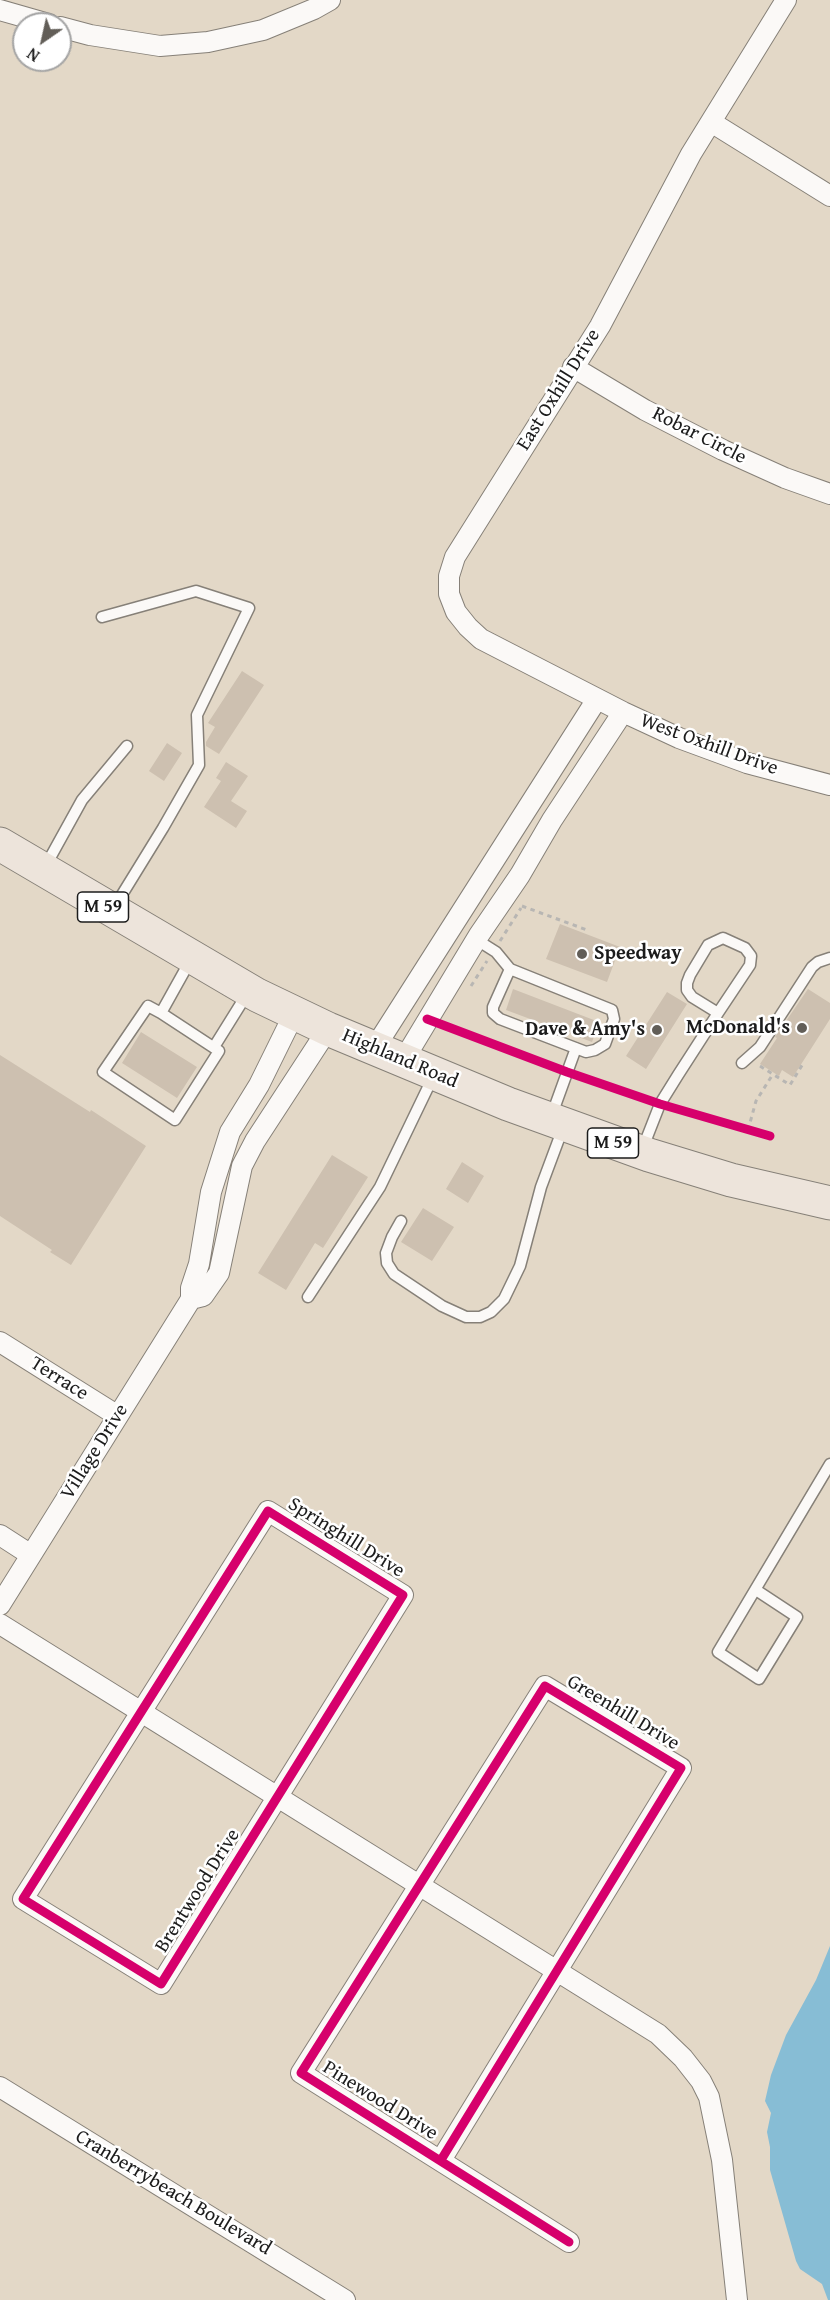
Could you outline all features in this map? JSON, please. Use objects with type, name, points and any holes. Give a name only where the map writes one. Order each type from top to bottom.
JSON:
[{"type":"highway","name":"Highland Road","points":[[0,844],[249,991],[294,1014],[388,1055],[557,1123],[641,1153],[731,1180],[830,1203]]},
{"type":"street","points":[[72,30],[160,46],[208,42],[263,30],[330,0]]},
{"type":"street","name":"East Oxhill Drive","points":[[623,712],[481,639],[456,612],[449,594],[449,576],[455,558],[600,326],[691,154],[786,0]]},
{"type":"street","points":[[711,122],[830,196]]},
{"type":"street","name":"Robar Circle","points":[[573,367],[645,410],[723,450],[785,478],[830,494]]},
{"type":"street","points":[[388,1055],[455,921],[597,699]]},
{"type":"street","points":[[388,1055],[478,938],[623,712]]},
{"type":"street","name":"West Oxhill Drive","points":[[623,712],[679,738],[747,764],[830,785]]},
{"type":"street","points":[[494,859],[520,874]]},
{"type":"street","points":[[455,921],[478,938]]},
{"type":"street","name":"Village Drive","points":[[0,1605],[191,1299],[191,1288],[199,1264],[211,1192],[230,1132],[259,1085],[294,1014]]},
{"type":"street","name":"Village Drive","points":[[191,1299],[203,1296],[219,1273],[242,1166],[255,1141],[328,1029]]},
{"type":"street","name":"Terrace","points":[[0,1342],[118,1416]]},
{"type":"street","name":"Springhill Drive","points":[[141,1711],[268,1511],[404,1595],[279,1797]]},
{"type":"street","points":[[0,1535],[31,1555]]},
{"type":"street","points":[[0,1624],[658,2034],[683,2058],[710,2097],[723,2160],[737,2300]]},
{"type":"street","name":"Greenhill Drive","points":[[420,1886],[544,1686],[681,1768],[557,1971]]},
{"type":"street","name":"Brentwood Drive","points":[[141,1711],[23,1899],[161,1984],[279,1797]]},
{"type":"street","name":"Pinewood Drive","points":[[420,1886],[301,2073],[441,2160],[557,1971]]},
{"type":"street","name":"Cranberrybeach Boulevard","points":[[0,2087],[345,2300]]},
{"type":"street","points":[[441,2160],[569,2242]]},
{"type":"lane","points":[[102,617],[196,591],[249,608],[196,716],[199,765],[112,912]]},
{"type":"lane","points":[[43,870],[82,800],[127,746]]},
{"type":"lane","points":[[478,938],[496,952],[510,969],[612,1010],[614,1019],[605,1044],[586,1052],[500,1019],[493,1013],[493,1007],[510,969]]},
{"type":"lane","points":[[641,1153],[660,1104],[750,965],[751,956],[745,948],[723,938],[708,945],[687,983],[687,990],[692,997],[718,1013]]},
{"type":"lane","points":[[161,1013],[192,958]]},
{"type":"lane","points":[[742,1063],[760,1047],[812,968],[828,958]]},
{"type":"lane","points":[[214,1047],[249,991]]},
{"type":"lane","points":[[148,1006],[161,1013],[219,1051],[175,1120],[103,1072],[148,1006]]},
{"type":"lane","points":[[401,1221],[386,1253],[387,1263],[394,1274],[442,1306],[466,1317],[480,1317],[491,1312],[504,1299],[520,1266],[576,1048]]},
{"type":"lane","points":[[308,1297],[380,1187],[435,1074]]},
{"type":"lane","points":[[756,1590],[797,1617],[759,1679],[718,1652],[830,1464]]},
{"type":"path","points":[[522,906],[587,930]]},
{"type":"path","points":[[758,1064],[790,1085],[804,1062]]},
{"type":"path","points":[[759,1133],[744,1129],[756,1101],[773,1074]]},
{"type":"water","points":[[830,1946],[830,2300],[828,2300],[822,2284],[800,2269],[796,2261],[770,2170],[770,2147],[767,2132],[771,2113],[765,2101],[771,2075],[786,2035],[816,1980]]},
{"type":"building","points":[[242,671],[264,685],[219,754],[206,746],[215,727],[208,723]]},
{"type":"building","points":[[167,743],[182,753],[164,781],[149,771]]},
{"type":"building","points":[[226,762],[248,776],[231,801],[247,811],[236,828],[204,807],[221,781],[216,778]]},
{"type":"building","points":[[560,924],[620,947],[607,982],[546,959]]},
{"type":"building","points":[[513,989],[599,1022],[592,1042],[506,1010]]},
{"type":"building","name":"McDonald's","points":[[808,989],[830,1003],[830,1019],[793,1077],[782,1070],[779,1076],[760,1064],[777,1038],[775,1037]]},
{"type":"building","name":"Dave & Amy's","points":[[667,992],[687,1004],[646,1069],[626,1056]]},
{"type":"building","points":[[141,1032],[197,1067],[177,1098],[122,1063]]},
{"type":"building","points":[[0,1055],[146,1146],[71,1265],[0,1216]]},
{"type":"building","points":[[332,1155],[368,1177],[323,1248],[315,1243],[286,1290],[258,1273]]},
{"type":"building","points":[[462,1162],[484,1176],[468,1203],[446,1189]]},
{"type":"building","points":[[423,1208],[454,1227],[432,1261],[401,1242]]},
{"type":"cycle path","points":[[427,1019],[567,1072],[660,1104],[770,1136]]},
{"type":"cycle path","points":[[268,1511],[403,1595],[161,1984],[23,1899],[268,1511]]},
{"type":"cycle path","points":[[441,2160],[681,1768],[545,1686],[301,2073],[569,2242]]},
{"type":"place","name":"Speedway","points":[[582,954]]},
{"type":"place","name":"McDonald's","points":[[802,1028]]},
{"type":"place","name":"Dave & Amy's","points":[[657,1030]]}]
